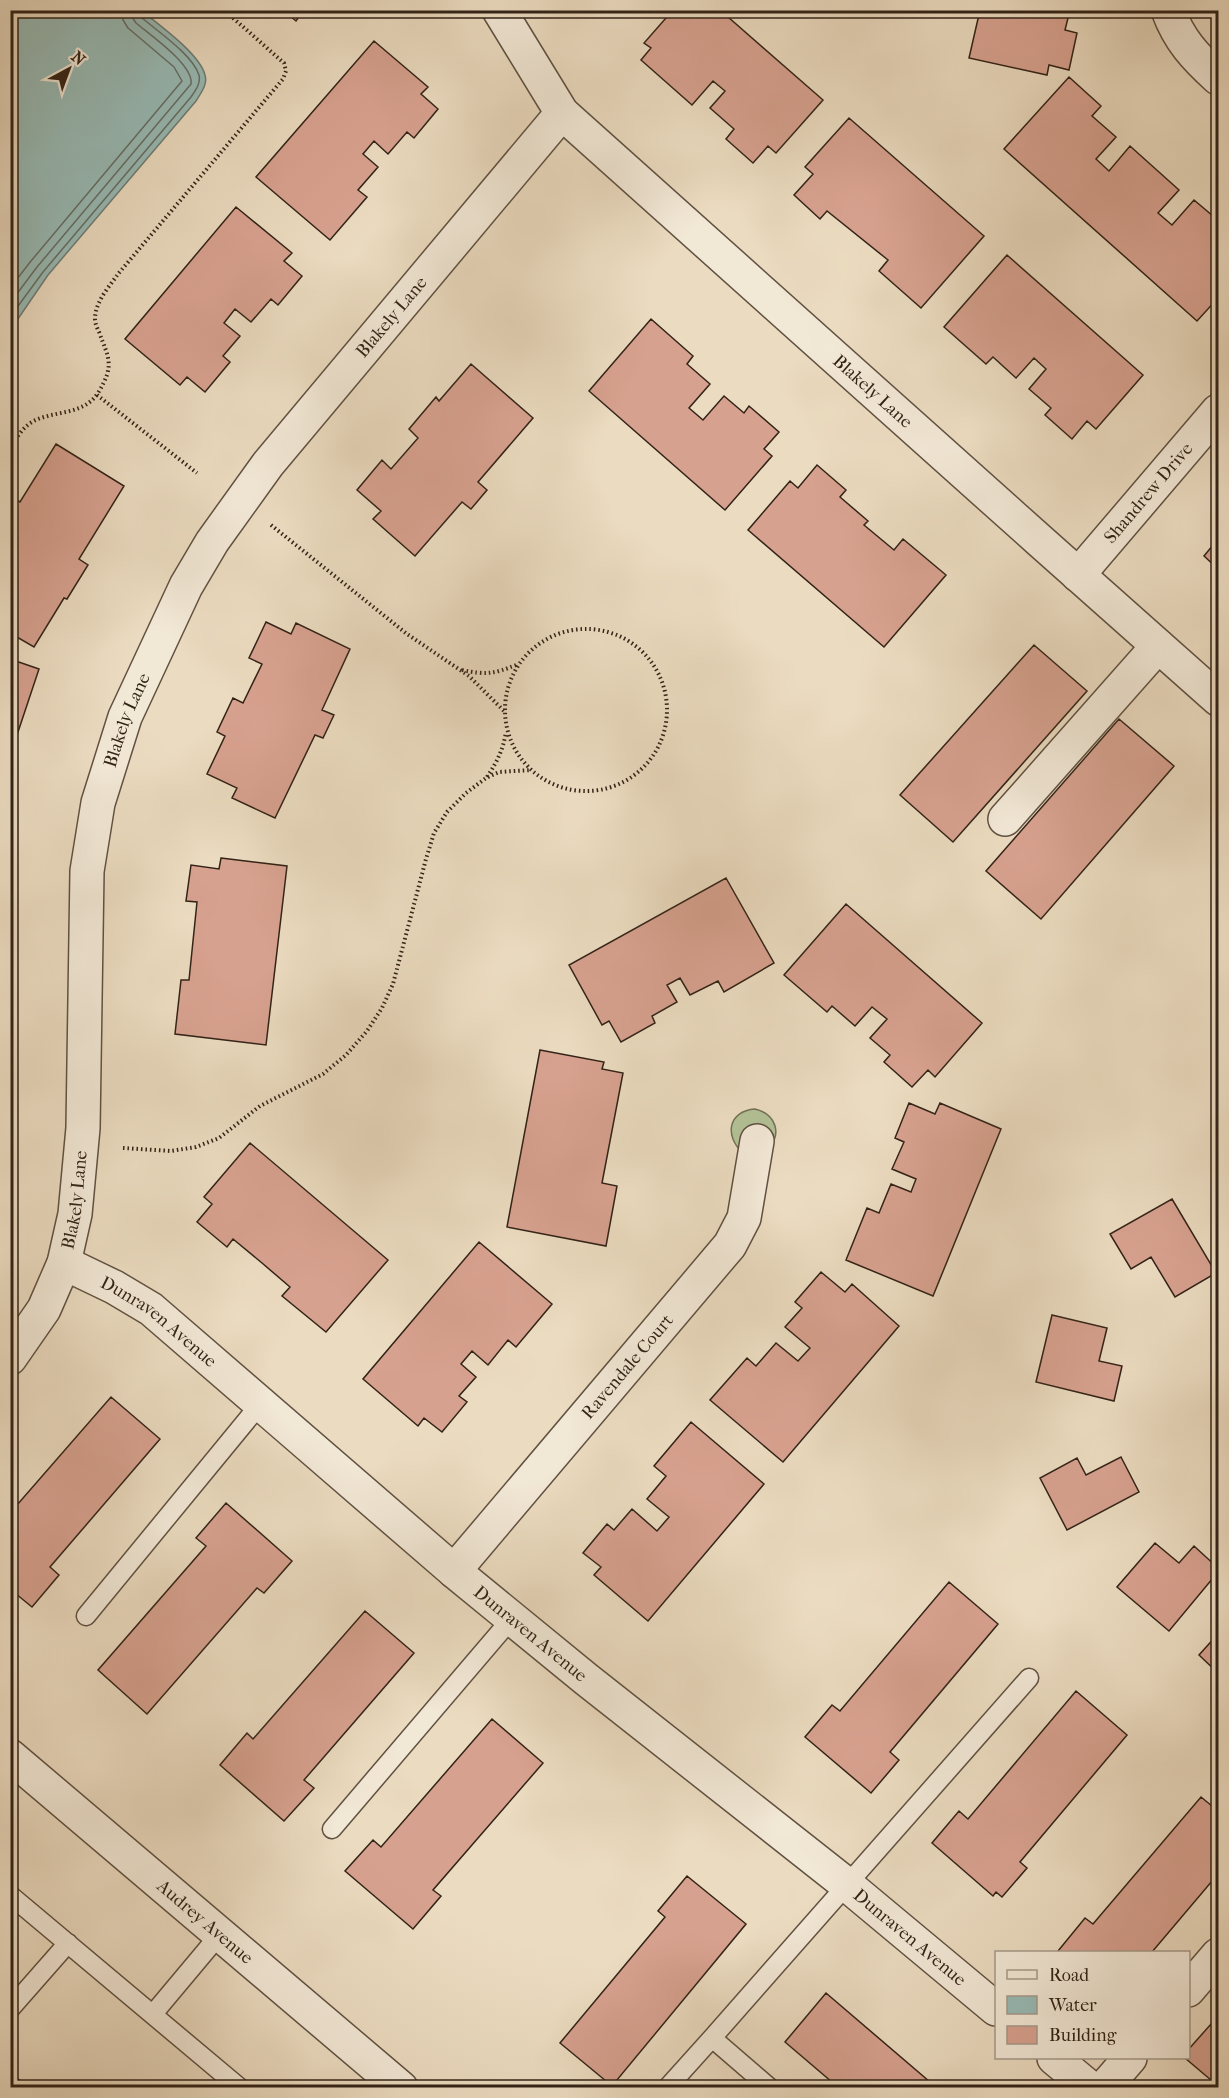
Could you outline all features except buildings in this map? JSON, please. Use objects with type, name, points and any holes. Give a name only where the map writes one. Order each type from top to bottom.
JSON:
[{"type":"street","points":[[499,10],[562,113]]},
{"type":"street","points":[[1168,10],[1176,31],[1200,62],[1218,78]]},
{"type":"street","name":"Blakely Lane","points":[[10,1359],[44,1309],[64,1263],[75,1214],[83,1128],[87,871],[98,803],[126,717],[186,586],[238,504],[268,464],[562,113],[1218,699]]},
{"type":"street","name":"Shandrew Drive","points":[[1077,575],[1214,427]]},
{"type":"street","points":[[1005,819],[1158,646]]},
{"type":"street","name":"Ravendale Court","points":[[454,1571],[730,1245],[744,1218],[757,1142]]},
{"type":"street","name":"Dunraven Avenue","points":[[64,1263],[114,1287],[151,1309],[454,1571],[586,1679],[846,1884],[995,2008]]},
{"type":"street","name":"Audrey Avenue","points":[[10,1756],[401,2088]]},
{"type":"street","points":[[1190,1988],[1218,1955]]},
{"type":"street","points":[[1055,2059],[1090,2088]]},
{"type":"street","points":[[1104,2088],[1129,2059]]},
{"type":"lane","points":[[86,1616],[261,1403]]},
{"type":"lane","points":[[332,1829],[512,1618]]},
{"type":"lane","points":[[667,2088],[1029,1678]]},
{"type":"lane","points":[[10,1894],[153,2014],[221,2081],[240,2088]]},
{"type":"lane","points":[[153,2014],[220,1934]]},
{"type":"lane","points":[[10,2009],[68,1943]]},
{"type":"lane","points":[[712,2038],[770,2088]]},
{"type":"lane","points":[[10,2085],[14,2088]]},
{"type":"path","points":[[10,447],[22,430],[32,423],[87,404],[97,394],[109,372],[109,356],[95,320],[97,307],[103,295],[118,274],[283,79],[286,71],[284,63],[224,10]]},
{"type":"path","points":[[97,394],[197,473]]},
{"type":"path","points":[[271,525],[407,634],[458,669],[484,690],[504,711]]},
{"type":"path","points":[[577,628],[598,629],[621,636],[639,647],[655,666],[664,686],[668,708],[660,745],[650,761],[626,781],[610,788],[592,791],[571,790],[552,784],[531,770],[510,742],[506,728],[504,711],[506,692],[517,665],[541,641],[557,633],[577,628]]},
{"type":"path","points":[[458,669],[482,674],[501,671],[517,665]]},
{"type":"path","points":[[486,778],[498,761],[504,746],[506,728]]},
{"type":"path","points":[[123,1148],[171,1151],[196,1147],[219,1138],[260,1106],[323,1074],[346,1055],[367,1031],[382,1008],[393,984],[434,833],[447,812],[466,793],[486,778],[499,772],[531,770]]},
{"type":"green space","points":[[755,1109],[762,1111],[772,1120],[775,1125],[775,1137],[768,1149],[743,1153],[733,1139],[732,1125],[739,1114]]},
{"type":"water","points":[[11,10],[142,11],[187,49],[202,67],[206,82],[196,101],[48,275],[11,329]]}]
